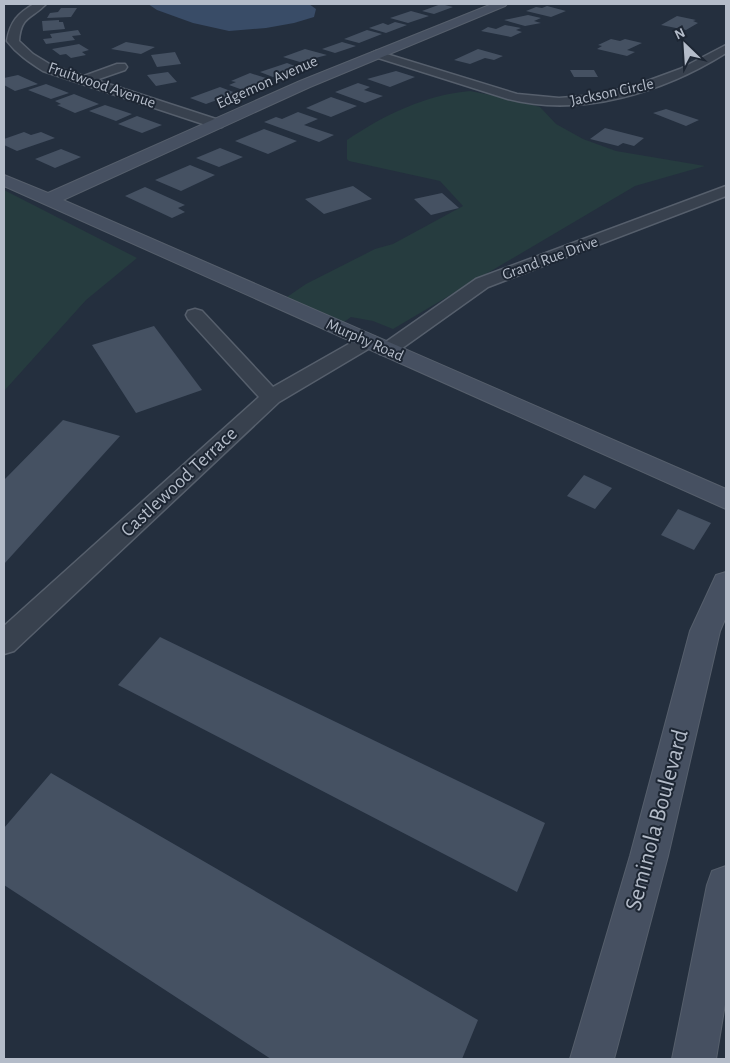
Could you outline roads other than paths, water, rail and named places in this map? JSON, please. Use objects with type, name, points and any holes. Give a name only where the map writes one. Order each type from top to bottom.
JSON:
[{"type":"street","name":"Fruitwood Avenue","points":[[41,4],[28,11],[16,22],[12,41],[21,51],[47,68],[217,124]]},
{"type":"street","name":"Edgemon Avenue","points":[[50,200],[376,54],[501,4]]},
{"type":"street","name":"Jackson Circle","points":[[376,54],[520,98],[557,102],[586,100],[639,89],[681,73],[726,48]]},
{"type":"street","points":[[84,80],[121,67]]},
{"type":"street","name":"Murphy Road","points":[[4,180],[726,500]]},
{"type":"street","name":"Grand Rue Drive","points":[[271,397],[378,345],[482,284],[726,190]]},
{"type":"street","points":[[195,315],[271,397]]},
{"type":"street","name":"Castlewood Terrace","points":[[4,644],[271,397]]},
{"type":"street","name":"Seminola Boulevard","points":[[592,1059],[649,856],[705,631],[726,583]]},
{"type":"street","points":[[694,1059],[726,885]]},
{"type":"water","points":[[148,4],[309,4],[316,9],[314,17],[294,23],[266,28],[229,31],[193,23],[157,10]]}]
